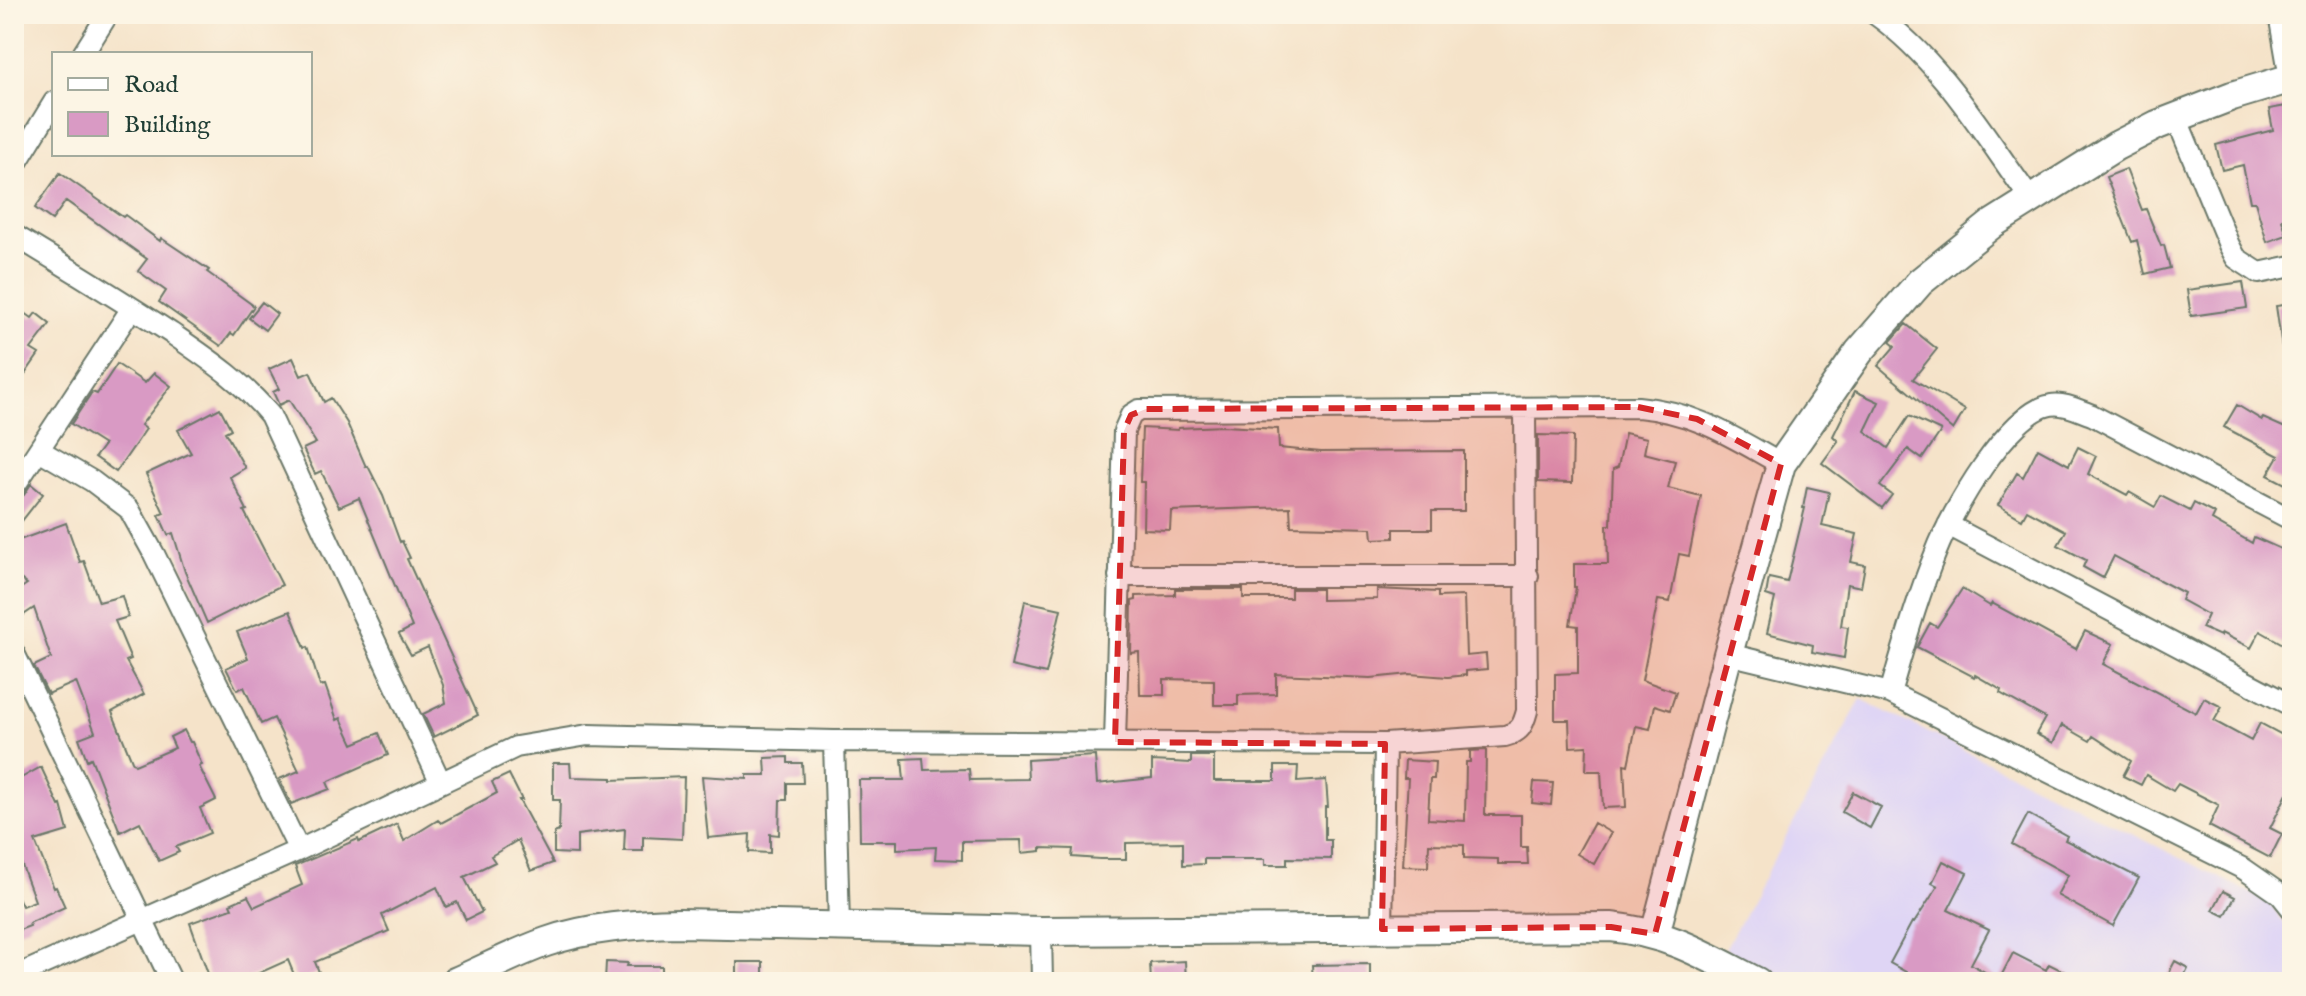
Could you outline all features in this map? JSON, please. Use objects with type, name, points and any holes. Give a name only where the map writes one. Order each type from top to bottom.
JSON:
[{"type":"street","points":[[84,52],[108,14]]},
{"type":"street","points":[[1875,14],[1902,33],[1925,56],[2032,201]]},
{"type":"street","points":[[1655,934],[1781,464],[1859,352],[1920,282],[1992,224],[2116,146],[2176,117],[2291,78],[2279,14]]},
{"type":"street","points":[[14,167],[52,105]]},
{"type":"street","points":[[2176,117],[2236,258],[2259,273],[2292,266]]},
{"type":"street","points":[[14,235],[228,372],[254,395],[270,415],[440,781]]},
{"type":"street","points":[[14,487],[132,308]]},
{"type":"street","points":[[1890,693],[1921,593],[1948,525],[1987,461],[2015,424],[2029,413],[2051,404],[2092,415],[2292,520]]},
{"type":"street","points":[[1115,742],[1124,431],[1131,415],[1139,410],[1638,407],[1667,410],[1697,419],[1781,464]]},
{"type":"street","points":[[14,977],[299,850],[516,747],[588,735],[834,741],[1385,744],[1505,736],[1517,732],[1523,725],[1527,711],[1525,410]]},
{"type":"street","points":[[39,450],[92,481],[129,509],[299,850]]},
{"type":"street","points":[[1948,525],[2292,706]]},
{"type":"street","points":[[1119,576],[1528,576]]},
{"type":"street","points":[[14,653],[172,982]]},
{"type":"street","points":[[1728,654],[1890,693],[2244,869],[2280,894],[2292,909]]},
{"type":"street","points":[[834,741],[839,925]]},
{"type":"street","points":[[1382,929],[1385,744]]},
{"type":"street","points":[[455,982],[544,942],[606,928],[680,923],[1041,931],[1611,927],[1655,934],[1757,982]]},
{"type":"street","points":[[1041,931],[1042,982]]},
{"type":"highlighted area","points":[[1638,407],[1697,419],[1781,464],[1655,934],[1611,927],[1382,929],[1385,744],[1115,742],[1124,431],[1131,415],[1146,409]]},
{"type":"shaded area","points":[[1861,699],[2269,902],[2292,934],[2292,982],[1790,982],[1725,949]]},
{"type":"building","points":[[2292,105],[2292,217],[2282,219],[2287,235],[2267,242],[2255,202],[2250,202],[2243,165],[2222,170],[2216,145],[2273,130],[2269,109]]},
{"type":"building","points":[[2126,169],[2142,210],[2146,209],[2161,246],[2164,245],[2170,268],[2145,274],[2137,240],[2132,242],[2106,177]]},
{"type":"building","points":[[60,173],[123,217],[125,215],[160,241],[161,238],[209,270],[207,272],[254,306],[234,335],[231,333],[221,346],[159,302],[166,291],[138,271],[147,259],[66,201],[52,220],[35,208]]},
{"type":"building","points":[[2243,282],[2247,308],[2191,316],[2187,290]]},
{"type":"building","points":[[262,302],[277,314],[265,330],[249,318]]},
{"type":"building","points":[[2292,304],[2292,354],[2283,354],[2276,306]]},
{"type":"building","points":[[14,305],[32,318],[36,313],[50,324],[31,349],[39,354],[25,374],[14,366]]},
{"type":"building","points":[[1906,324],[1937,349],[1913,379],[1965,410],[1953,430],[1878,366],[1895,346],[1890,342]]},
{"type":"building","points":[[293,358],[301,376],[310,372],[324,402],[331,398],[347,423],[366,467],[383,496],[400,542],[410,558],[407,559],[478,715],[434,737],[423,714],[446,703],[443,685],[428,647],[411,655],[399,634],[412,627],[359,498],[339,507],[321,471],[315,474],[303,449],[316,443],[289,400],[279,405],[273,392],[279,389],[269,369]]},
{"type":"building","points":[[117,364],[145,383],[154,373],[171,386],[141,425],[146,429],[116,472],[95,457],[104,445],[71,424],[92,392],[97,394]]},
{"type":"building","points":[[1855,391],[1879,402],[1865,431],[1888,448],[1909,416],[1941,431],[1922,459],[1908,449],[1880,486],[1892,495],[1882,508],[1822,463],[1838,441],[1833,436]]},
{"type":"building","points":[[2237,405],[2262,420],[2292,431],[2292,476],[2287,485],[2268,475],[2279,456],[2224,427]]},
{"type":"building","points":[[220,408],[231,429],[225,432],[245,468],[230,477],[282,585],[207,623],[185,572],[173,533],[168,535],[159,515],[164,513],[146,474],[191,453],[178,430]]},
{"type":"building","points":[[1224,426],[1278,429],[1279,448],[1321,452],[1464,451],[1464,511],[1432,511],[1432,529],[1394,529],[1394,538],[1373,539],[1372,528],[1291,526],[1290,507],[1171,511],[1170,530],[1143,529],[1144,482],[1140,482],[1142,428],[1178,430]]},
{"type":"building","points":[[1625,433],[1647,438],[1644,453],[1675,461],[1668,488],[1701,496],[1689,556],[1679,554],[1670,602],[1658,600],[1642,680],[1676,692],[1670,710],[1655,705],[1650,729],[1636,726],[1628,765],[1624,764],[1626,807],[1603,808],[1601,771],[1586,771],[1587,746],[1570,747],[1569,720],[1555,720],[1555,674],[1578,673],[1578,626],[1570,625],[1576,587],[1574,564],[1608,564],[1607,525],[1611,525],[1613,469],[1618,467]]},
{"type":"building","points":[[1538,435],[1573,436],[1572,483],[1538,482]]},
{"type":"building","points":[[2078,447],[2096,456],[2088,474],[2127,495],[2129,492],[2155,507],[2161,496],[2190,511],[2194,503],[2215,514],[2212,520],[2252,543],[2254,537],[2292,554],[2292,649],[2260,631],[2251,648],[2221,633],[2220,636],[2202,628],[2208,615],[2181,600],[2184,593],[2114,556],[2103,578],[2083,567],[2086,560],[2058,545],[2066,531],[2027,510],[2022,519],[1998,505],[2017,473],[2023,477],[2038,448],[2069,465]]},
{"type":"building","points":[[31,484],[43,494],[14,531],[14,500],[24,495]]},
{"type":"building","points":[[1807,487],[1829,492],[1822,526],[1857,534],[1851,562],[1865,565],[1861,587],[1847,584],[1841,626],[1848,627],[1844,658],[1812,652],[1813,645],[1767,633],[1775,598],[1766,595],[1769,578],[1787,582]]},
{"type":"building","points":[[66,523],[99,602],[122,596],[128,617],[115,621],[131,659],[126,661],[144,694],[112,712],[132,761],[135,765],[175,748],[170,737],[184,730],[216,800],[200,808],[210,833],[176,847],[179,852],[159,861],[140,822],[120,832],[91,758],[87,760],[79,738],[95,732],[76,682],[48,694],[34,666],[51,658],[34,608],[22,616],[14,603],[14,593],[27,584],[14,574],[14,542]]},
{"type":"building","points":[[1175,589],[1243,589],[1243,598],[1291,598],[1291,589],[1321,589],[1321,600],[1377,599],[1377,589],[1438,592],[1438,597],[1464,596],[1466,656],[1486,654],[1487,669],[1448,677],[1276,674],[1276,694],[1238,695],[1238,705],[1214,705],[1214,680],[1164,679],[1164,695],[1140,695],[1139,652],[1131,653],[1132,601],[1136,600],[1136,596],[1175,595]]},
{"type":"building","points":[[1962,589],[2076,649],[2085,631],[2113,644],[2103,664],[2196,713],[2204,698],[2222,707],[2214,721],[2251,741],[2260,723],[2292,740],[2292,784],[2270,828],[2282,834],[2270,858],[2209,826],[2219,805],[2178,784],[2173,791],[2146,775],[2141,785],[2123,776],[2131,761],[2093,736],[2090,741],[2062,725],[2053,743],[2036,734],[2045,718],[1975,675],[1917,647],[1930,623],[1937,627]]},
{"type":"building","points":[[1025,601],[1061,609],[1046,674],[1011,666]]},
{"type":"building","points":[[290,611],[305,648],[308,647],[320,686],[325,685],[337,720],[341,718],[353,744],[379,733],[388,755],[327,782],[330,789],[291,804],[279,779],[299,771],[274,718],[261,724],[244,687],[237,690],[226,668],[248,658],[237,632]]},
{"type":"building","points":[[1486,750],[1485,815],[1521,815],[1521,847],[1527,847],[1528,864],[1498,864],[1498,859],[1464,858],[1464,845],[1429,844],[1428,867],[1403,866],[1408,778],[1404,778],[1405,760],[1435,762],[1434,779],[1430,779],[1428,819],[1465,821],[1466,762],[1470,762],[1470,751]]},
{"type":"building","points":[[1095,756],[1097,784],[1152,778],[1152,761],[1191,763],[1191,756],[1214,756],[1214,781],[1275,781],[1275,766],[1298,766],[1297,782],[1326,780],[1328,807],[1325,807],[1325,840],[1331,840],[1331,859],[1287,858],[1287,865],[1265,865],[1265,859],[1204,859],[1204,864],[1183,865],[1183,842],[1126,843],[1126,859],[1100,859],[1072,857],[1073,849],[1041,848],[1041,851],[1022,853],[1021,840],[962,841],[962,860],[935,859],[936,847],[897,849],[897,841],[860,841],[859,780],[904,780],[902,759],[923,758],[924,770],[969,769],[970,780],[1028,779],[1027,760]]},
{"type":"building","points":[[788,757],[788,763],[802,763],[803,783],[787,783],[787,800],[780,800],[779,835],[770,834],[770,853],[749,852],[750,834],[708,838],[702,776],[747,779],[747,775],[766,775],[765,758]]},
{"type":"building","points":[[553,763],[570,763],[571,777],[612,780],[684,777],[682,839],[643,837],[643,851],[624,851],[625,829],[577,835],[577,854],[554,853],[554,833],[559,831],[560,800],[553,800]]},
{"type":"building","points":[[41,767],[61,805],[68,831],[35,841],[65,907],[14,932],[14,888],[22,906],[35,901],[17,852],[14,852],[14,782]]},
{"type":"building","points":[[509,774],[522,800],[519,800],[553,863],[531,871],[518,840],[491,856],[495,862],[464,877],[482,912],[466,920],[457,902],[446,907],[437,887],[382,915],[389,931],[315,962],[319,972],[297,982],[288,960],[239,982],[211,982],[190,923],[232,908],[230,904],[248,896],[254,907],[302,885],[295,866],[397,824],[404,841],[438,820],[441,823],[497,793],[492,782]]},
{"type":"building","points":[[1534,782],[1553,783],[1551,805],[1532,803]]},
{"type":"building","points":[[1853,792],[1881,807],[1870,828],[1842,812]]},
{"type":"building","points":[[2028,814],[2067,836],[2065,840],[2139,878],[2113,926],[2057,895],[2068,875],[2012,844]]},
{"type":"building","points":[[1594,823],[1611,833],[1594,864],[1577,854]]},
{"type":"building","points":[[1943,861],[1967,873],[1948,910],[1989,930],[1971,964],[1999,980],[2013,953],[2046,970],[2049,964],[2085,982],[1924,982],[1890,963],[1912,922],[1938,886],[1932,883]]},
{"type":"building","points":[[2223,891],[2235,897],[2225,916],[2213,910]]},
{"type":"building","points":[[1185,961],[1186,982],[1151,982],[1150,963]]},
{"type":"building","points":[[2175,961],[2188,968],[2181,982],[2164,982]]},
{"type":"building","points":[[606,962],[628,963],[627,966],[662,966],[662,982],[605,982]]},
{"type":"building","points":[[737,962],[763,962],[763,982],[737,982]]},
{"type":"building","points":[[1370,964],[1370,982],[1313,982],[1312,965]]}]
